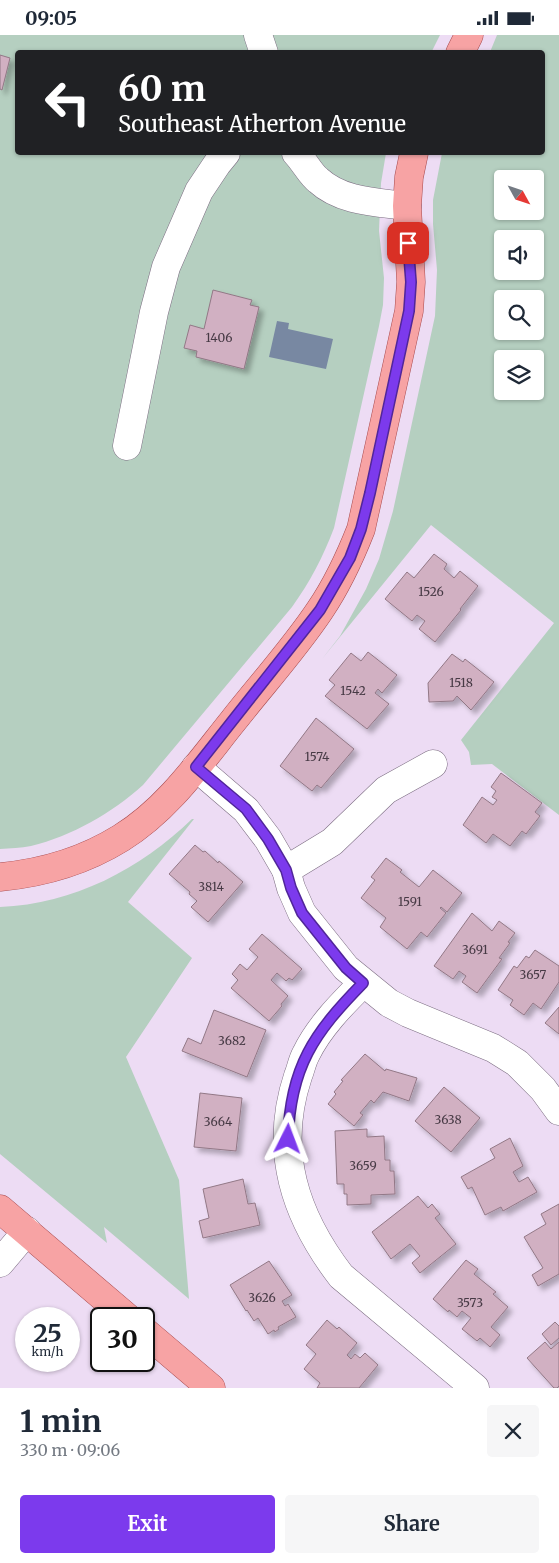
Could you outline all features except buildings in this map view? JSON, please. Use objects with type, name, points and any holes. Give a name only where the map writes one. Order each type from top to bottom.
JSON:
[{"type":"main road","points":[[462,50],[469,35]]},
{"type":"main road","points":[[0,877],[26,874],[64,865],[117,841],[162,806],[196,767],[320,610],[350,558],[361,529],[409,311],[411,282],[407,206],[414,155]]},
{"type":"main road","points":[[0,1209],[115,1307]]},
{"type":"main road","points":[[155,1340],[211,1388]]},
{"type":"street","points":[[258,35],[263,50]]},
{"type":"street","points":[[127,446],[154,312],[166,267],[199,191],[216,164],[224,155]]},
{"type":"street","points":[[298,155],[316,179],[329,190],[351,199],[407,206]]},
{"type":"street","points":[[286,870],[332,842],[386,790],[433,764]]},
{"type":"street","points":[[196,767],[246,809],[268,839],[286,870],[291,888],[302,913],[346,968],[389,1003],[408,1013],[493,1048],[517,1063],[543,1089],[559,1111]]},
{"type":"street","points":[[363,983],[323,1027],[306,1055],[292,1095],[288,1157],[295,1194],[310,1229],[341,1277],[475,1388]]},
{"type":"street","points":[[0,1263],[27,1231]]},
{"type":"green space","points":[[0,35],[440,35],[432,50],[15,50],[15,155],[386,155],[381,183],[379,231],[384,278],[383,305],[379,326],[334,528],[316,569],[299,598],[143,785],[105,814],[76,830],[31,846],[0,849]]},
{"type":"green space","points":[[497,35],[559,35],[559,815],[492,764],[471,765],[469,752],[461,740],[554,623],[431,525],[322,659],[340,636],[366,589],[379,559],[393,511],[435,316],[437,270],[433,200],[442,155],[545,155],[545,50],[491,50]]},
{"type":"green space","points":[[194,819],[128,902],[192,958],[126,1057],[179,1180],[189,1299],[104,1227],[107,1243],[0,1154],[0,907],[54,899],[104,881],[150,853]]},
{"type":"water","points":[[277,321],[289,323],[288,329],[333,339],[326,369],[269,357]]},
{"type":"route","points":[[288,1139],[292,1095],[306,1055],[323,1027],[363,983],[346,968],[302,913],[291,888],[286,870],[268,839],[246,809],[196,767],[320,610],[350,558],[361,529],[370,493],[409,311],[411,282],[408,243]]}]
